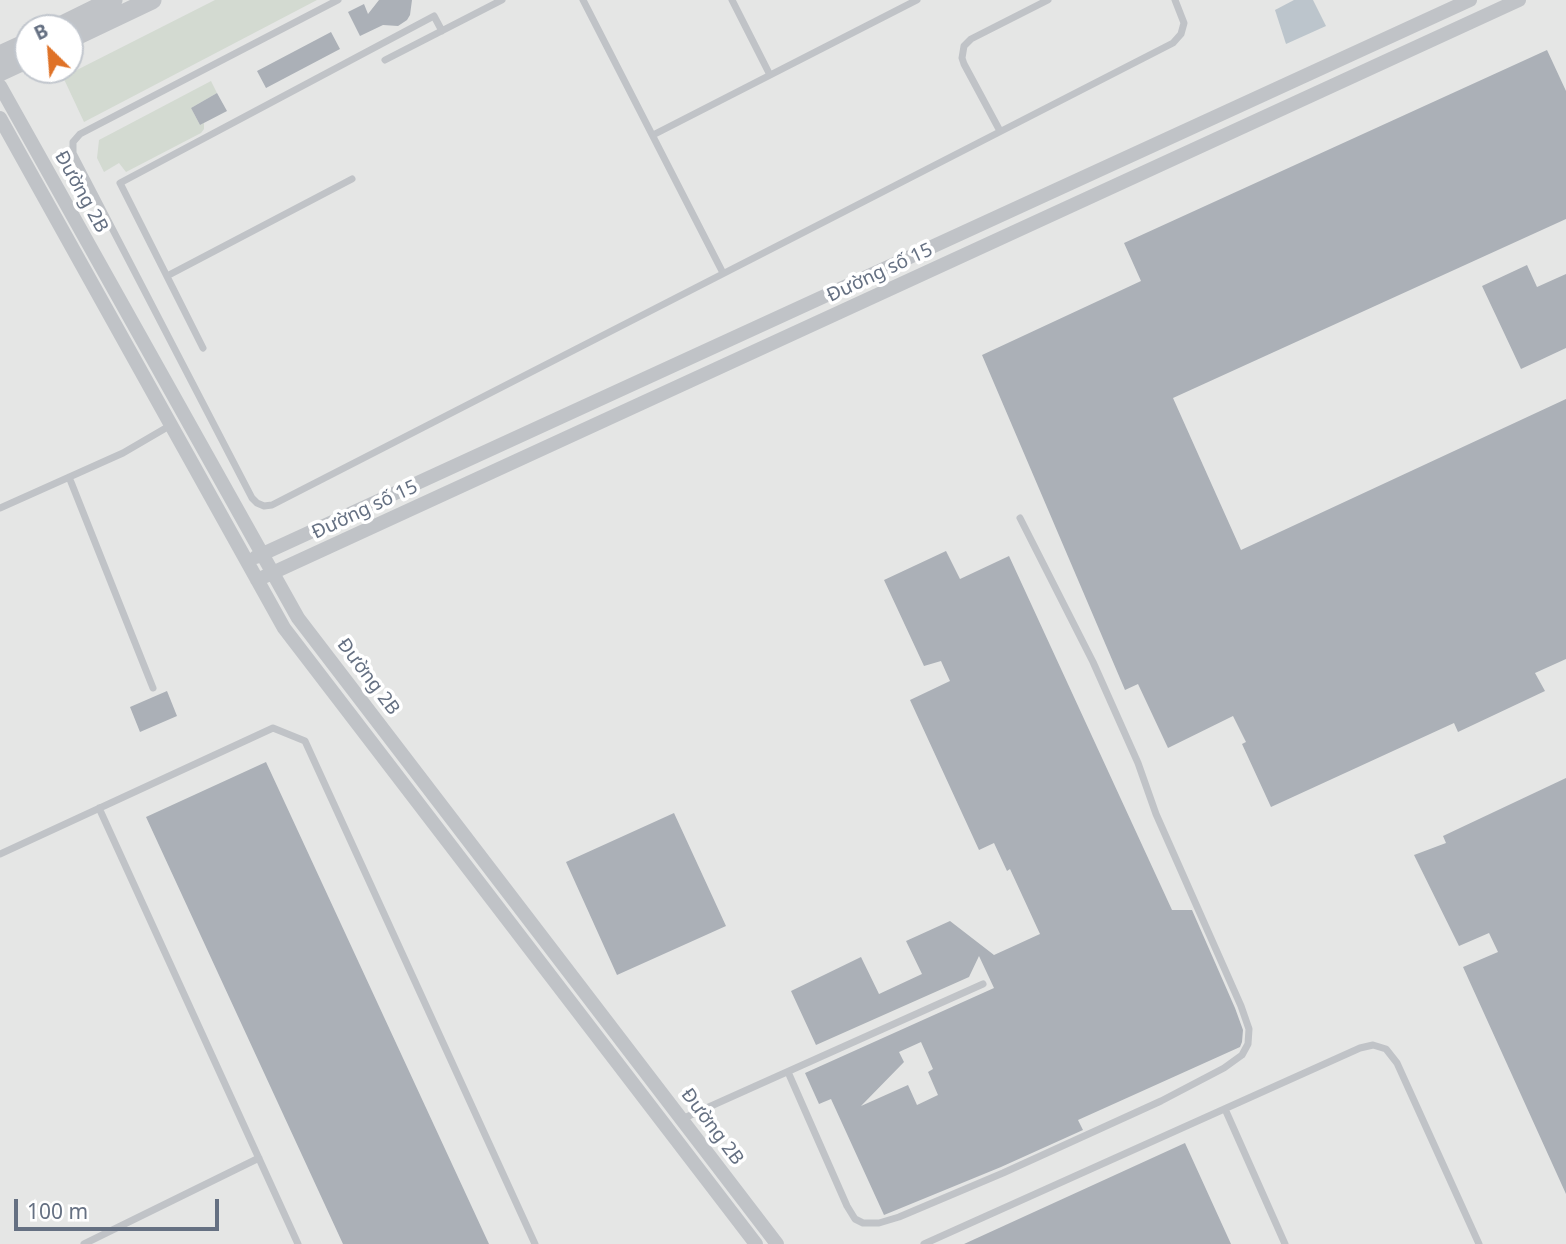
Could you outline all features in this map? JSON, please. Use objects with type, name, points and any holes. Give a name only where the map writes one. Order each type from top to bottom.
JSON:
[{"type":"street","points":[[84,14],[113,0]]},
{"type":"street","points":[[84,32],[152,0]]},
{"type":"street","name":"Đường số 15","points":[[247,561],[1470,0]]},
{"type":"street","name":"Đường số 15","points":[[257,580],[1519,0]]},
{"type":"street","name":"Đường 2B","points":[[0,86],[298,618],[777,1244]]},
{"type":"street","name":"Đường 2B","points":[[0,118],[284,628],[756,1244]]},
{"type":"lane","points":[[338,0],[80,134],[73,142],[72,150],[80,166],[252,498],[264,506],[272,505],[1173,43],[1181,34],[1184,23],[1175,0]]},
{"type":"lane","points":[[384,60],[502,0]]},
{"type":"lane","points":[[583,0],[723,273]]},
{"type":"lane","points":[[732,0],[770,75]]},
{"type":"lane","points":[[653,135],[917,0]]},
{"type":"lane","points":[[1000,131],[964,64],[964,46],[971,38],[1048,0]]},
{"type":"lane","points":[[203,348],[120,183],[434,16],[442,31]]},
{"type":"lane","points":[[167,276],[352,179]]},
{"type":"lane","points":[[0,508],[123,453],[171,425]]},
{"type":"lane","points":[[69,477],[153,688]]},
{"type":"lane","points":[[788,1072],[847,1206],[855,1219],[863,1223],[879,1223],[1003,1174],[1161,1101],[1224,1068],[1242,1055],[1248,1044],[1249,1029],[1241,1006],[1156,814],[1138,763],[1093,662],[1020,518]]},
{"type":"lane","points":[[0,854],[273,727],[304,741],[535,1244]]},
{"type":"lane","points":[[99,808],[298,1244]]},
{"type":"lane","points":[[682,1119],[983,984]]},
{"type":"lane","points":[[924,1244],[1360,1048],[1373,1045],[1386,1049],[1396,1063],[1479,1244]]},
{"type":"lane","points":[[1225,1109],[1285,1244]]},
{"type":"lane","points":[[84,1244],[259,1158]]},
{"type":"shaded area","points":[[0,0],[1566,0],[1566,1244],[0,1244]]},
{"type":"shaded area","points":[[215,0],[317,0],[84,122],[66,84],[84,84],[84,66]]},
{"type":"shaded area","points":[[1294,0],[1313,0],[1326,26],[1286,44],[1275,10]]},
{"type":"shaded area","points":[[211,81],[217,93],[191,108],[200,125],[204,123],[201,133],[126,172],[119,163],[104,172],[97,158],[99,140]]},
{"type":"building","points":[[379,0],[412,0],[410,15],[398,26],[383,25],[360,36],[348,12],[364,4],[368,14]]},
{"type":"building","points":[[331,32],[340,49],[266,88],[257,71]]},
{"type":"building","points":[[1547,50],[1566,91],[1566,219],[1173,398],[1241,550],[1566,399],[1566,659],[1535,673],[1545,691],[1458,732],[1454,723],[1271,807],[1242,744],[1246,742],[1233,716],[1168,748],[1138,684],[1125,690],[982,355],[1141,281],[1124,243]]},
{"type":"building","points":[[217,93],[227,111],[200,125],[191,108]]},
{"type":"building","points":[[1527,265],[1537,287],[1566,274],[1566,348],[1521,369],[1482,286]]},
{"type":"building","points":[[946,551],[960,579],[1009,556],[1172,910],[1192,910],[1243,1030],[1240,1047],[1078,1120],[1083,1130],[884,1215],[831,1099],[819,1104],[805,1073],[994,988],[979,956],[969,977],[816,1045],[791,991],[861,957],[879,994],[922,974],[906,941],[950,921],[994,955],[1040,934],[1010,869],[1007,871],[994,843],[979,850],[910,700],[950,681],[941,661],[924,666],[884,580]],"holes":[[[921,1042],[933,1069],[928,1072],[938,1095],[917,1105],[908,1085],[861,1106],[904,1062],[899,1052]]]},
{"type":"building","points":[[167,691],[177,716],[140,732],[130,707]]},
{"type":"building","points":[[266,762],[489,1244],[343,1244],[146,817]]},
{"type":"building","points":[[1566,778],[1566,1194],[1463,967],[1498,952],[1489,933],[1459,946],[1414,855],[1446,843],[1443,836]]},
{"type":"building","points":[[674,813],[726,926],[617,975],[566,862]]},
{"type":"building","points":[[1185,1143],[1231,1244],[964,1244]]}]
